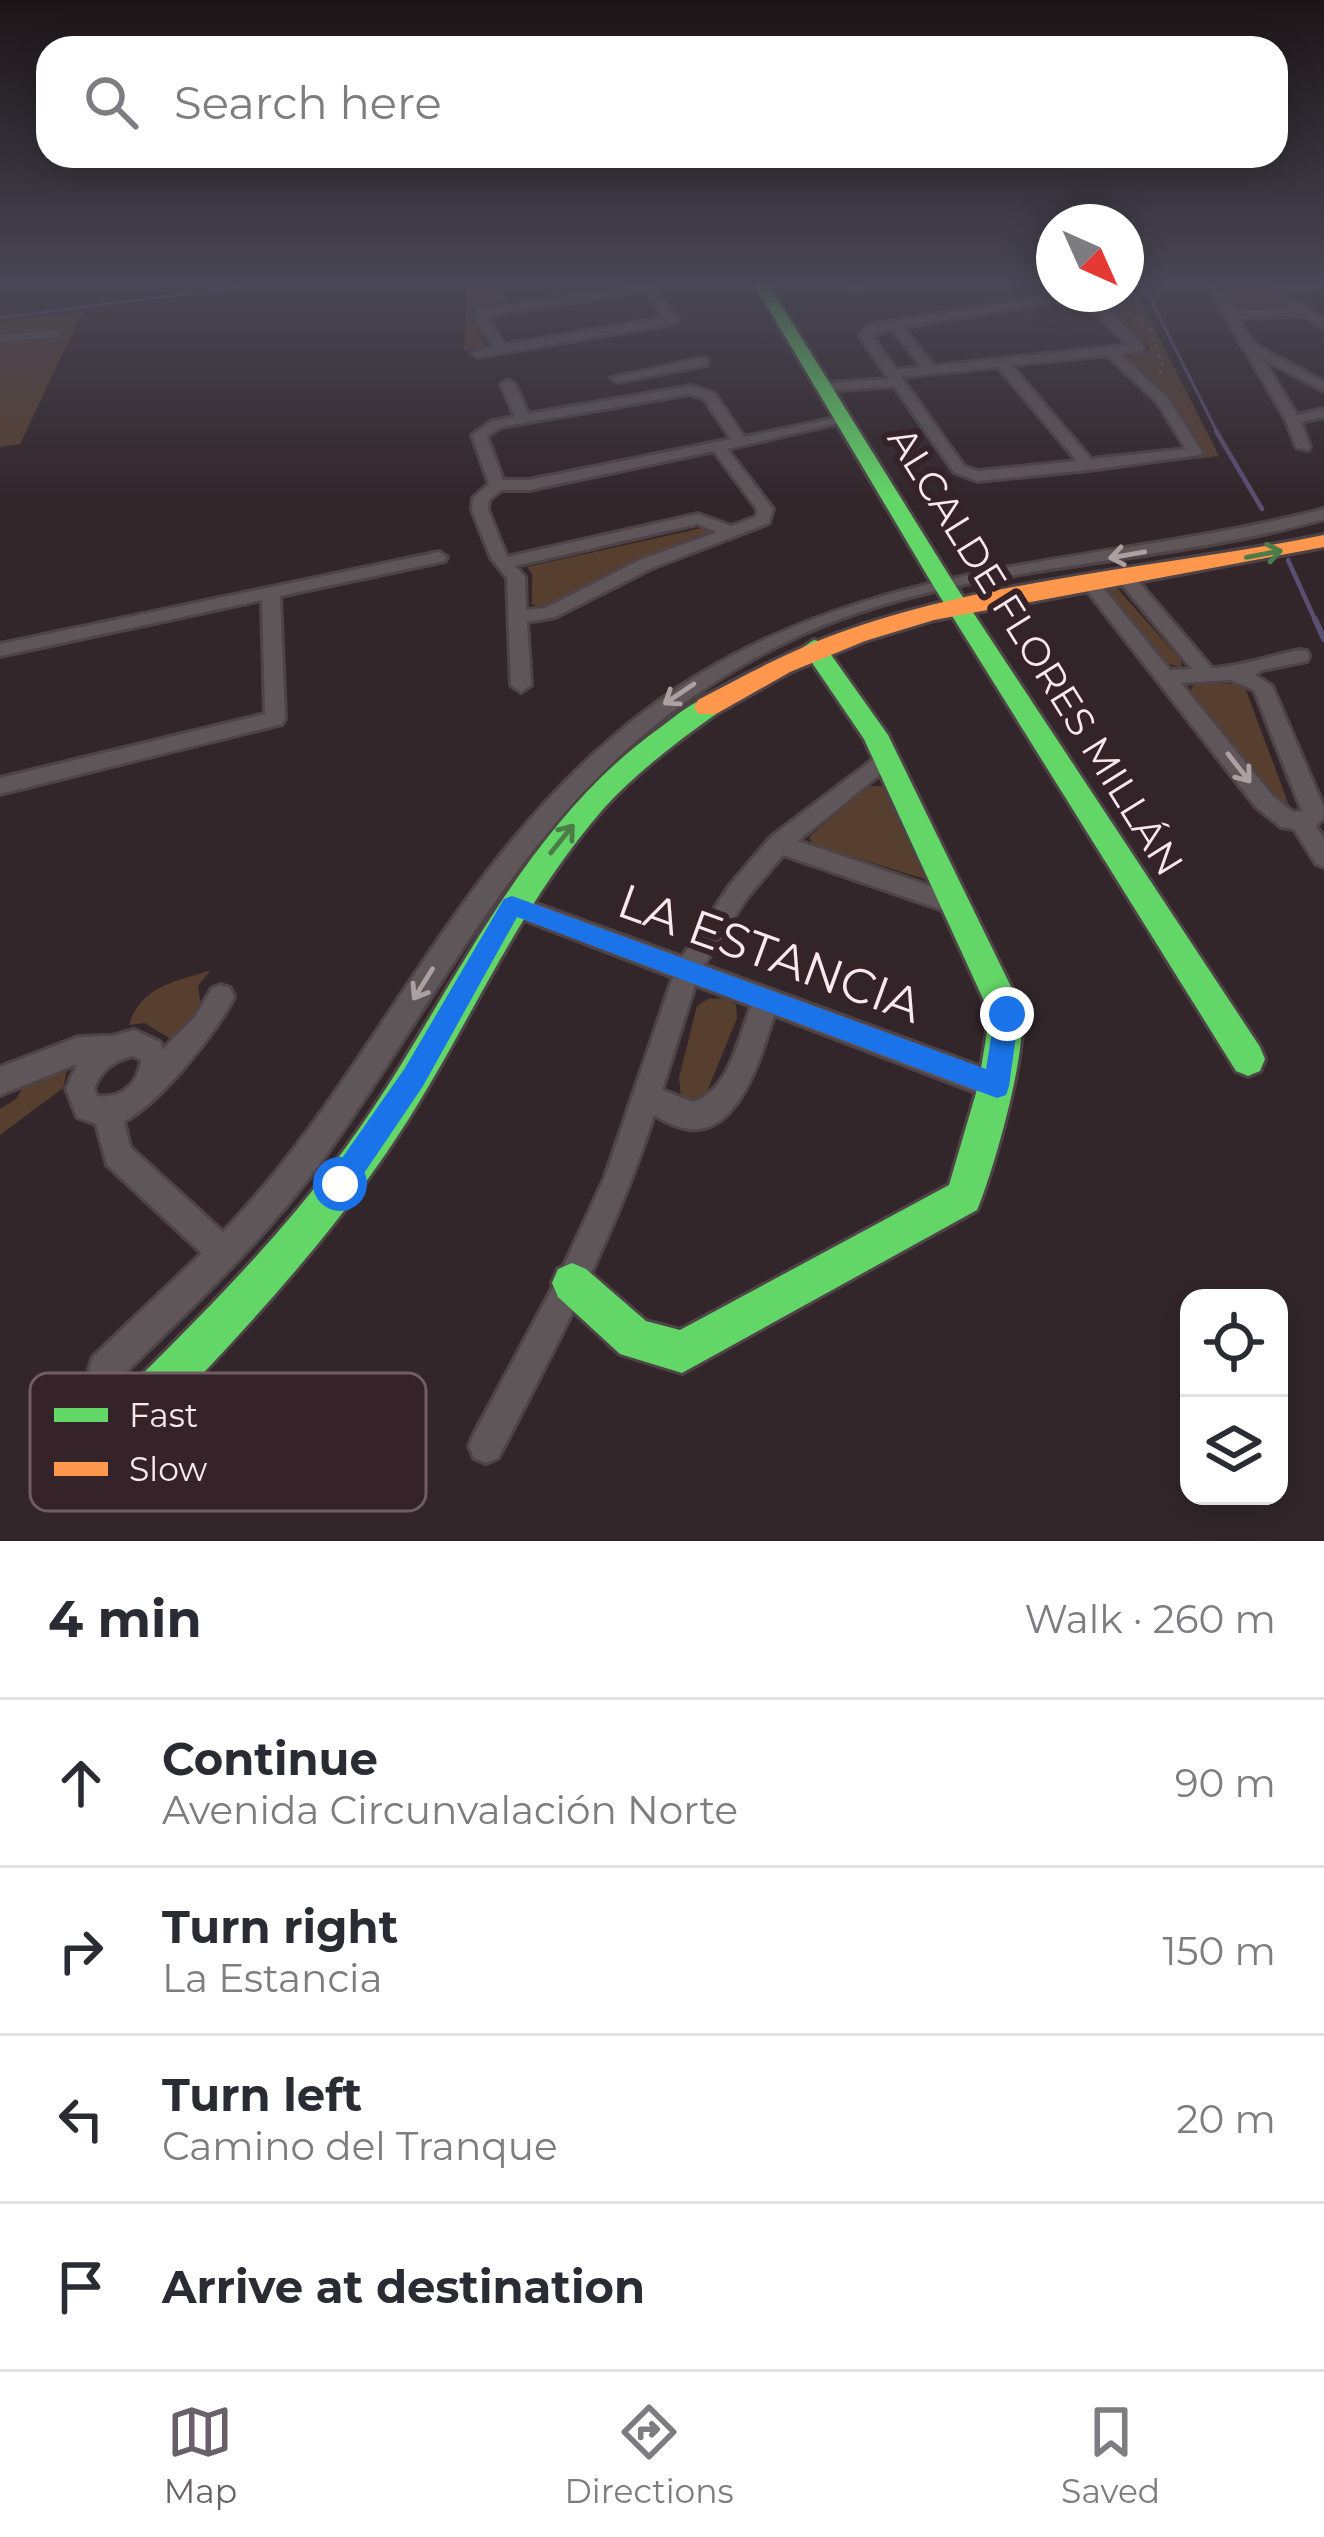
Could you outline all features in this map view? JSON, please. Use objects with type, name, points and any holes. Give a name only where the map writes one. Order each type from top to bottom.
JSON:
[{"type":"street","points":[[618,378],[698,356],[706,372],[702,393]]},
{"type":"street","name":"ALCALDE FLORES MILLÁN","points":[[805,356],[952,596],[1248,1059]]},
{"type":"street","points":[[879,356],[966,474],[1089,466],[1195,452],[1162,400],[1115,356]]},
{"type":"street","points":[[920,356],[931,370]]},
{"type":"street","points":[[520,685],[516,577],[480,510],[481,498],[497,485],[529,485],[717,446],[735,434],[893,376],[1080,356]]},
{"type":"street","points":[[1256,356],[1294,420],[1304,447]]},
{"type":"street","points":[[1267,356],[1324,387]]},
{"type":"street","points":[[1002,363],[1089,466]]},
{"type":"street","points":[[600,367],[618,378],[630,401]]},
{"type":"street","points":[[508,383],[523,419]]},
{"type":"street","points":[[497,485],[479,435],[484,428],[523,419],[691,390],[702,393],[735,434]]},
{"type":"street","points":[[1294,420],[1324,413]]},
{"type":"street","points":[[516,618],[549,613],[629,572],[758,523],[767,513],[717,446]]},
{"type":"street","points":[[105,1369],[223,1252],[294,1172],[374,1060],[483,891],[532,827],[623,736],[718,670],[812,624],[1324,514]]},
{"type":"street","points":[[504,562],[698,519],[729,531]]},
{"type":"street","points":[[172,1373],[269,1271],[340,1184],[414,1077],[512,905],[567,832],[624,772],[683,723],[814,648],[952,596],[1090,583],[1324,541]]},
{"type":"street","points":[[1175,547],[1203,566]]},
{"type":"street","points":[[0,650],[439,557]]},
{"type":"street","points":[[1125,577],[1207,674]]},
{"type":"street","points":[[1090,583],[1264,801],[1283,818],[1302,823],[1312,819],[1313,808],[1266,691],[1242,675],[1166,677]]},
{"type":"street","points":[[0,785],[275,719],[272,592]]},
{"type":"street","points":[[572,1283],[600,1313],[656,1353],[682,1352],[964,1197],[997,1086],[1007,1014],[887,757],[814,648]]},
{"type":"street","points":[[1242,675],[1256,665],[1300,656]]},
{"type":"street","points":[[718,670],[745,684]]},
{"type":"street","points":[[486,1446],[572,1283],[618,1181],[688,969],[738,892],[779,844],[887,757]]},
{"type":"street","points":[[1302,823],[1324,857]]},
{"type":"street","points":[[779,844],[958,905]]},
{"type":"street","name":"LA ESTANCIA","points":[[512,905],[997,1086]]},
{"type":"street","points":[[111,1048],[90,1065],[80,1089],[87,1107],[108,1112],[133,1102],[204,1026],[221,997]]},
{"type":"street","points":[[648,1098],[693,1116],[714,1112],[728,1096],[766,1000]]},
{"type":"street","points":[[0,1082],[78,1050],[134,1043],[151,1051],[155,1070],[151,1080]]},
{"type":"street","points":[[108,1112],[117,1156],[223,1252]]},
{"type":"street","points":[[294,1172],[321,1171],[340,1184]]},
{"type":"shaded area","points":[[0,356],[62,356],[20,444],[0,447]]},
{"type":"shaded area","points":[[1168,356],[1219,456],[1197,459],[1203,448],[1172,403],[1126,358]]},
{"type":"shaded area","points":[[706,527],[714,532],[544,609],[532,604],[532,574],[527,567]]},
{"type":"shaded area","points":[[1116,587],[1181,660],[1182,668],[1164,662],[1106,592]]},
{"type":"shaded area","points":[[1196,683],[1237,684],[1246,690],[1291,811],[1284,811],[1193,701],[1191,688]]},
{"type":"shaded area","points":[[868,786],[881,786],[891,795],[928,880],[812,844],[809,837]]},
{"type":"shaded area","points":[[211,970],[198,986],[202,1012],[177,1043],[145,1023],[129,1025],[151,993]]},
{"type":"shaded area","points":[[726,998],[736,1005],[737,1018],[704,1099],[690,1103],[681,1096],[679,1078],[697,1006],[708,999]]},
{"type":"shaded area","points":[[68,1065],[63,1088],[0,1135],[0,1109],[16,1099],[25,1084]]},
{"type":"waterway","points":[[1179,356],[1218,434]]},
{"type":"waterway","points":[[1216,431],[1262,509]]},
{"type":"waterway","points":[[1288,560],[1316,622]]},
{"type":"waterway","points":[[1315,619],[1324,639]]},
{"type":"traffic: fast","points":[[805,356],[945,587],[1248,1059]]},
{"type":"traffic: fast","points":[[572,1283],[635,1339],[682,1352],[964,1197],[996,1086],[1007,1014],[875,735],[814,648]]},
{"type":"traffic: fast","points":[[173,1373],[252,1290],[347,1177],[415,1077],[554,849],[596,798],[647,751],[707,707]]},
{"type":"traffic: slow","points":[[707,707],[782,666],[856,635],[932,613],[1324,541]]},
{"type":"route","points":[[340,1184],[414,1077],[512,905],[997,1086],[1007,1014]]}]
